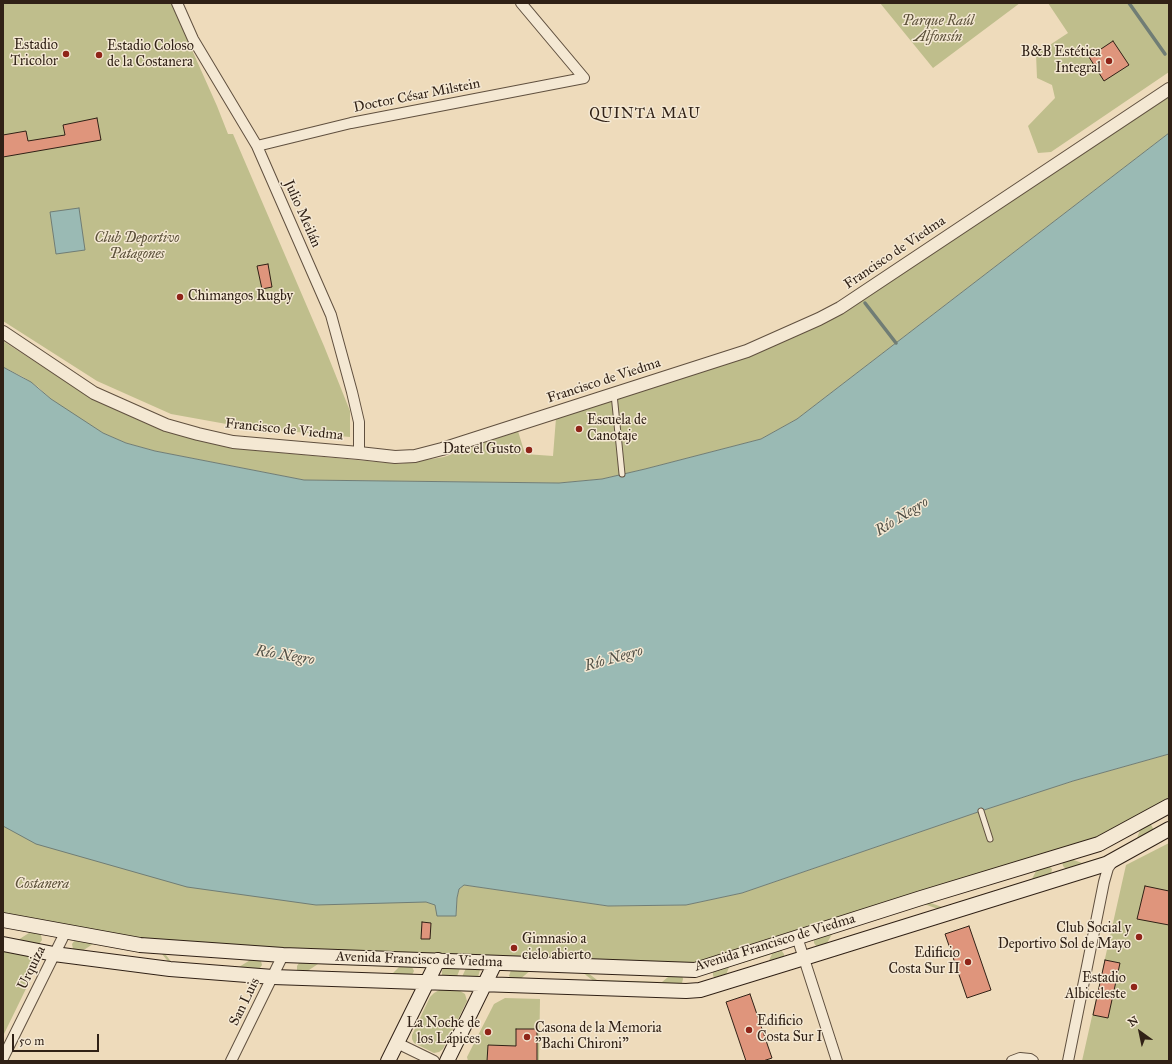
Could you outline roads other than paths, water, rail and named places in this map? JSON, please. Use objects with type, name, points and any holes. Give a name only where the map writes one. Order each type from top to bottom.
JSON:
[{"type":"main road","name":"Avenida Francisco de Viedma","points":[[3,920],[140,945],[283,955],[695,970],[921,898],[1099,844],[1169,806]]},
{"type":"main road","points":[[1152,815],[1166,831]]},
{"type":"main road","name":"Avenida Francisco de Viedma","points":[[3,944],[54,954],[170,969],[273,977],[686,991],[700,990],[1113,861],[1166,831]]},
{"type":"main road","points":[[1053,858],[1061,878]]},
{"type":"main road","points":[[388,1061],[438,960]]},
{"type":"main road","points":[[447,1061],[495,963]]},
{"type":"main road","points":[[695,970],[700,990]]},
{"type":"street","name":"Julio Meilán","points":[[177,3],[193,39],[257,146],[331,315],[359,422],[360,452]]},
{"type":"street","name":"Doctor César Milstein","points":[[257,146],[351,123],[584,78],[521,3]]},
{"type":"street","name":"Francisco de Viedma","points":[[3,332],[94,393],[166,425],[233,442],[360,452],[395,457],[414,456],[442,449],[748,351],[819,319],[835,311],[1169,89]]},
{"type":"street","points":[[1068,1061],[1104,882],[1108,868],[1113,861]]},
{"type":"street","name":"Urquiza","points":[[3,1058],[65,932]]},
{"type":"street","points":[[798,937],[837,1061]]},
{"type":"street","name":"San Luis","points":[[231,1061],[283,955]]},
{"type":"street","points":[[397,1043],[434,1061]]},
{"type":"street","points":[[1012,1061],[1020,1058],[1030,1058],[1033,1061]]},
{"type":"lane","points":[[614,393],[622,474]]},
{"type":"lane","points":[[981,811],[990,839]]},
{"type":"water","name":"Río Negro","points":[[1169,133],[1169,754],[1073,781],[742,893],[686,905],[608,906],[464,885],[459,889],[456,916],[437,916],[435,905],[426,902],[316,905],[187,887],[36,844],[3,826],[3,367],[31,382],[51,399],[103,433],[126,443],[155,451],[304,480],[559,483],[602,479],[761,439],[797,419]]},
{"type":"water","points":[[79,208],[85,250],[56,254],[50,212]]},
{"type":"waterway","points":[[1129,3],[1165,54]]},
{"type":"waterway","points":[[865,303],[896,343]]},
{"type":"place","name":"Estadio Tricolor","points":[[66,54]]},
{"type":"place","name":"Estadio Coloso de la Costanera","points":[[99,55]]},
{"type":"place","name":"B&B Estética Integral","points":[[1109,61]]},
{"type":"place","name":"Chimangos Rugby","points":[[180,297]]},
{"type":"place","name":"Escuela de Canotaje","points":[[579,429]]},
{"type":"place","name":"Date el Gusto","points":[[529,450]]},
{"type":"place","name":"Club Social y Deportivo Sol de Mayo","points":[[1139,937]]},
{"type":"place","name":"Gimnasio a cielo abierto","points":[[514,948]]},
{"type":"place","name":"Edificio Costa Sur II","points":[[968,962]]},
{"type":"place","name":"Estadio Albiceleste","points":[[1134,987]]},
{"type":"place","name":"Edificio Costa Sur I","points":[[749,1030]]},
{"type":"place","name":"La Noche de los Lápices","points":[[488,1032]]},
{"type":"place","name":"Casona de la Memoria \"Bachi Chironi\"","points":[[527,1037]]},
{"type":"district","name":"QUINTA MAU","points":[[645,114]]},
{"type":"park label","name":"Parque Raúl Alfonsín","points":[[938,30]]},
{"type":"park label","name":"Club Deportivo Patagones","points":[[137,248]]},
{"type":"park label","name":"Costanera","points":[[42,885]]}]
